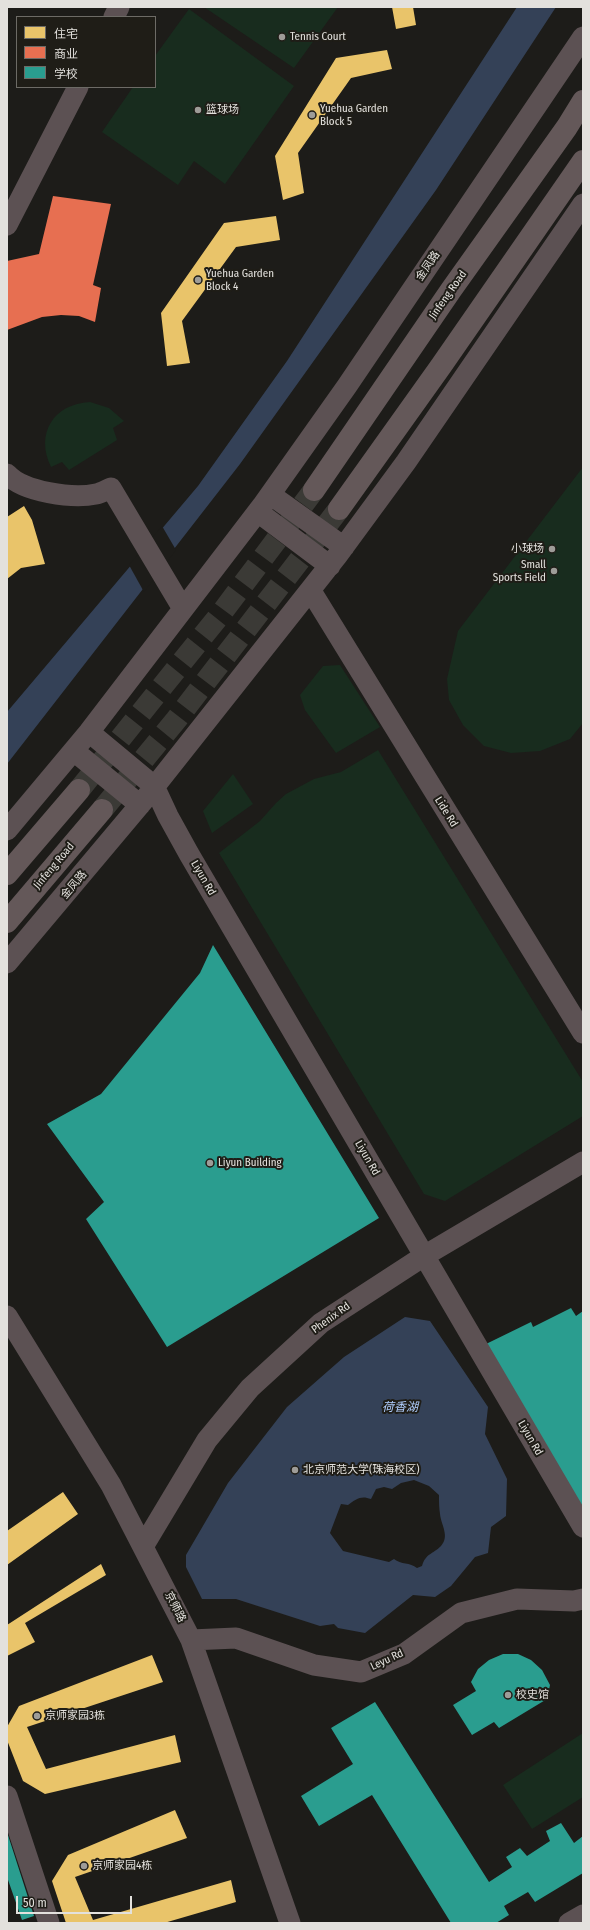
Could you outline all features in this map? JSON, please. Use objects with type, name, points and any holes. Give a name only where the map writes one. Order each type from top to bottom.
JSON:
[{"type":"highway","name":"Jinfeng Road","points":[[314,490],[451,290],[567,127],[583,101]]},
{"type":"highway","points":[[339,509],[450,354],[583,161]]},
{"type":"highway","points":[[7,874],[79,790]]},
{"type":"highway","name":"Jinfeng Road","points":[[7,922],[102,810]]},
{"type":"street","points":[[114,16],[119,7]]},
{"type":"street","name":"金凤路","points":[[74,751],[271,495],[348,386],[583,36]]},
{"type":"street","points":[[7,225],[77,88]]},
{"type":"street","points":[[271,495],[344,546],[406,462],[583,204]]},
{"type":"street","points":[[7,474],[16,482],[24,486],[79,496],[97,494],[110,488],[183,609]]},
{"type":"street","points":[[258,512],[330,566]]},
{"type":"street","name":"金凤路","points":[[7,963],[140,805],[311,591],[344,546]]},
{"type":"street","name":"Lide Rd","points":[[311,591],[583,1033]]},
{"type":"street","points":[[89,732],[154,786]]},
{"type":"street","points":[[7,830],[74,751],[140,805]]},
{"type":"street","name":"Liyun Rd","points":[[154,786],[168,816],[189,854],[583,1527]]},
{"type":"street","name":"Phenix Rd","points":[[144,1545],[207,1440],[250,1388],[320,1323],[424,1256],[583,1162]]},
{"type":"street","name":"京师路","points":[[7,1316],[111,1485],[144,1545],[191,1640],[290,1923]]},
{"type":"street","name":"Leyu Rd","points":[[191,1640],[236,1638],[314,1665],[361,1672],[404,1654],[461,1613],[517,1599],[580,1604]]},
{"type":"street","points":[[7,1796],[49,1923]]},
{"type":"street","points":[[569,1923],[583,1915]]},
{"type":"green space","name":"Tennis Court","points":[[204,7],[338,7],[294,68]]},
{"type":"green space","name":"篮球场","points":[[189,9],[294,86],[225,184],[194,161],[178,185],[102,132],[132,88],[156,88],[156,55]]},
{"type":"green space","points":[[90,402],[109,408],[124,421],[113,428],[117,440],[69,470],[62,462],[51,467],[45,443],[47,432],[51,423],[57,415],[66,408],[77,404]]},
{"type":"green space","name":"小球场","points":[[583,467],[583,723],[570,739],[540,751],[511,753],[484,746],[463,725],[449,700],[447,679],[458,631]]},
{"type":"green space","points":[[340,665],[380,727],[336,753],[305,710],[300,695],[323,666]]},
{"type":"green space","points":[[378,750],[583,1082],[583,1116],[445,1201],[424,1194],[219,853],[260,821],[286,794],[314,779],[341,772]]},
{"type":"green space","points":[[233,774],[253,804],[212,833],[203,811]]},
{"type":"green space","points":[[583,1733],[583,1797],[532,1829],[503,1785]]},
{"type":"water","points":[[517,7],[556,7],[436,190],[240,464],[7,764],[7,712],[198,486],[287,361]]},
{"type":"water","name":"荷香湖","points":[[405,1317],[430,1321],[488,1407],[485,1434],[507,1479],[506,1516],[491,1527],[488,1553],[475,1557],[451,1586],[435,1597],[413,1595],[365,1633],[338,1628],[334,1624],[320,1626],[236,1599],[202,1599],[186,1567],[186,1555],[228,1483],[287,1407],[344,1357]],"holes":[[[414,1480],[429,1486],[439,1495],[440,1512],[445,1538],[441,1546],[425,1559],[422,1566],[417,1568],[394,1559],[389,1562],[343,1551],[330,1533],[341,1504],[348,1505],[356,1499],[361,1498],[371,1499],[376,1489],[384,1487],[392,1489],[401,1483]]]},
{"type":"pier","points":[[162,526],[176,550],[144,592],[129,565]]},
{"type":"building: 住宅","points":[[392,7],[413,7],[416,25],[396,29]]},
{"type":"building: 住宅","name":"Yuehua Garden Block 5","points":[[387,50],[392,69],[351,78],[298,153],[304,193],[283,200],[275,156],[336,58]]},
{"type":"building: 住宅","name":"Yuehua Garden Block 4","points":[[276,216],[280,240],[236,247],[182,321],[190,363],[167,366],[161,313],[224,223]]},
{"type":"building: 住宅","points":[[24,506],[32,520],[45,564],[21,568],[7,579],[7,517]]},
{"type":"building: 住宅","points":[[63,1492],[78,1514],[7,1565],[7,1531]]},
{"type":"building: 住宅","points":[[101,1564],[106,1575],[25,1623],[35,1642],[7,1656],[7,1625]]},
{"type":"building: 住宅","name":"京师家园3栋","points":[[152,1655],[163,1682],[27,1727],[46,1769],[175,1735],[181,1762],[45,1794],[23,1781],[7,1740],[7,1727],[19,1706]]},
{"type":"building: 住宅","name":"京师家园4栋","points":[[175,1810],[187,1838],[75,1877],[93,1920],[231,1880],[236,1902],[164,1923],[66,1923],[52,1881],[68,1855]]},
{"type":"building: 商业","points":[[53,196],[111,204],[93,285],[101,288],[95,322],[79,316],[61,315],[42,317],[7,330],[7,261],[39,254]]},
{"type":"building: 学校","name":"Liyun Building","points":[[213,945],[379,1218],[167,1347],[86,1219],[104,1202],[47,1124],[101,1094],[200,973]]},
{"type":"building: 学校","points":[[571,1308],[576,1316],[583,1311],[583,1509],[486,1344],[531,1322],[533,1327]]},
{"type":"building: 学校","name":"校史馆","points":[[503,1654],[518,1654],[531,1660],[542,1670],[550,1685],[547,1699],[499,1728],[494,1722],[472,1735],[453,1705],[476,1691],[471,1682],[478,1669],[489,1660]]},
{"type":"building: 学校","points":[[375,1702],[489,1882],[512,1867],[506,1857],[520,1848],[527,1856],[550,1841],[546,1831],[561,1823],[574,1843],[583,1836],[583,1873],[535,1902],[528,1892],[504,1906],[509,1915],[496,1923],[451,1923],[372,1795],[319,1826],[301,1796],[353,1764],[331,1728]]},
{"type":"building: 学校","points":[[7,1832],[34,1916],[22,1920],[7,1877]]},
{"type":"tunnel","points":[[79,790],[223,611],[314,490]]},
{"type":"tunnel","points":[[102,810],[176,720],[339,509]]},
{"type":"place","name":"Tennis Court","points":[[282,37]]},
{"type":"place","name":"篮球场","points":[[198,110]]},
{"type":"place","name":"Yuehua Garden Block 5","points":[[312,115]]},
{"type":"place","name":"Yuehua Garden Block 4","points":[[198,280]]},
{"type":"place","name":"小球场","points":[[552,549]]},
{"type":"place","name":"Small Sports Field","points":[[554,571]]},
{"type":"place","name":"Liyun Building","points":[[210,1163]]},
{"type":"place","name":"北京师范大学(珠海校区)","points":[[295,1470]]},
{"type":"place","name":"校史馆","points":[[508,1695]]},
{"type":"place","name":"京师家园3栋","points":[[37,1716]]},
{"type":"place","name":"京师家园4栋","points":[[84,1866]]}]
